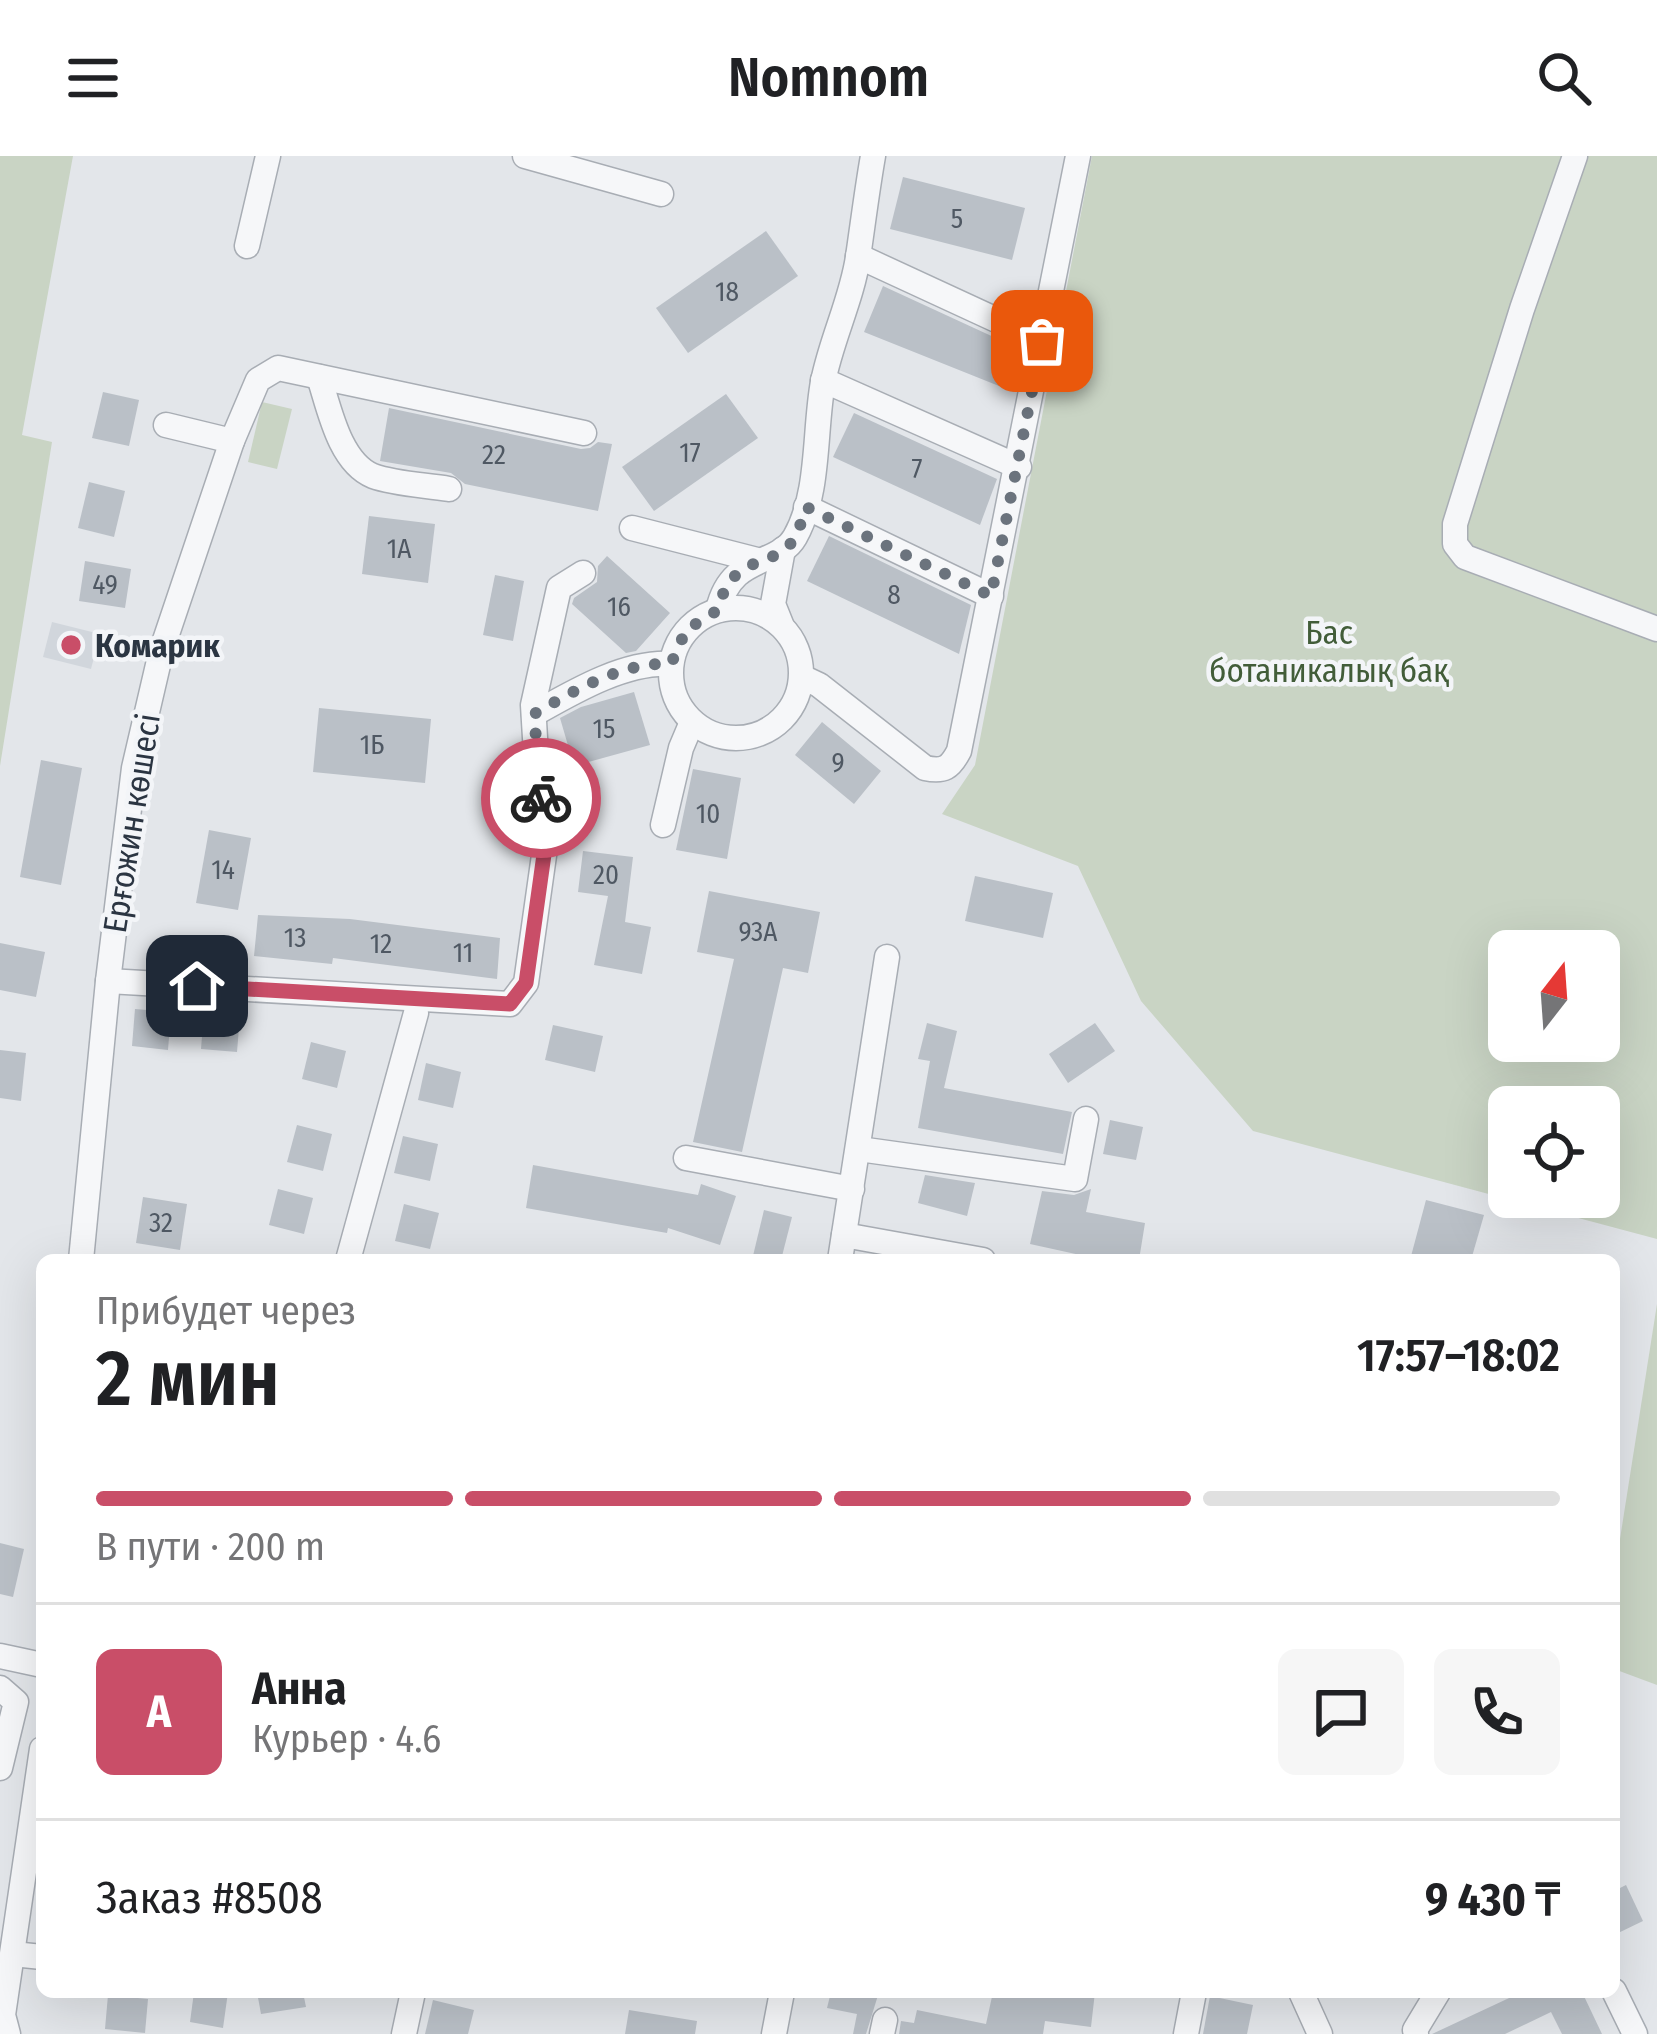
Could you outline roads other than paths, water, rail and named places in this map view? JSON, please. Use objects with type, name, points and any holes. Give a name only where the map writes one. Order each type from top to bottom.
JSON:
[{"type":"street","points":[[247,246],[268,156]]},
{"type":"street","points":[[525,156],[661,194]]},
{"type":"street","points":[[718,610],[722,592],[757,560],[794,541],[806,507],[823,380],[858,256],[873,156]]},
{"type":"street","points":[[802,676],[925,768],[940,771],[951,766],[959,751],[1019,467],[1078,156]]},
{"type":"street","points":[[1575,156],[1455,524],[1455,544],[1465,557],[1498,572],[1657,629]]},
{"type":"street","points":[[858,256],[1042,341]]},
{"type":"street","name":"Ерғожин көшесі","points":[[81,1254],[134,768],[161,652],[232,442],[258,380],[278,368],[584,433]]},
{"type":"street","points":[[319,377],[336,432],[369,475],[448,489]]},
{"type":"street","points":[[823,380],[1019,467]]},
{"type":"street","points":[[166,425],[232,442]]},
{"type":"street","points":[[806,507],[991,596]]},
{"type":"street","points":[[632,528],[757,560]]},
{"type":"street","points":[[781,624],[751,608],[718,610],[686,630],[671,664],[678,703],[692,722],[721,736],[758,735],[787,714],[797,699],[802,676],[798,649],[773,604],[783,549]]},
{"type":"street","points":[[108,981],[510,1004],[526,983],[548,826],[538,787],[534,714],[560,589],[583,573]]},
{"type":"street","points":[[534,714],[573,691],[652,663],[671,664]]},
{"type":"street","points":[[663,825],[692,722]]},
{"type":"street","points":[[887,957],[842,1248],[912,1254]]},
{"type":"street","points":[[350,1254],[416,1013]]},
{"type":"street","points":[[859,1149],[1075,1179],[1086,1119]]},
{"type":"street","points":[[686,1158],[852,1189]]},
{"type":"street","points":[[0,1656],[36,1664]]},
{"type":"street","points":[[0,1688],[16,1702],[0,1768]]},
{"type":"street","points":[[3,2015],[36,1785]]},
{"type":"street","points":[[13,1954],[36,1956]]},
{"type":"street","points":[[404,2034],[412,1998]]},
{"type":"street","points":[[774,2034],[781,1998]]},
{"type":"street","points":[[1186,2034],[1193,1998]]},
{"type":"street","points":[[1304,1998],[1320,2034]]},
{"type":"street","points":[[1412,2033],[1434,1998]]},
{"type":"street","points":[[1617,1998],[1635,2034]]},
{"type":"place","name":"Комарик","points":[[71,645]]},
{"type":"park label","name":"Бас ботаникалық бақ","points":[[1329,651]]}]
